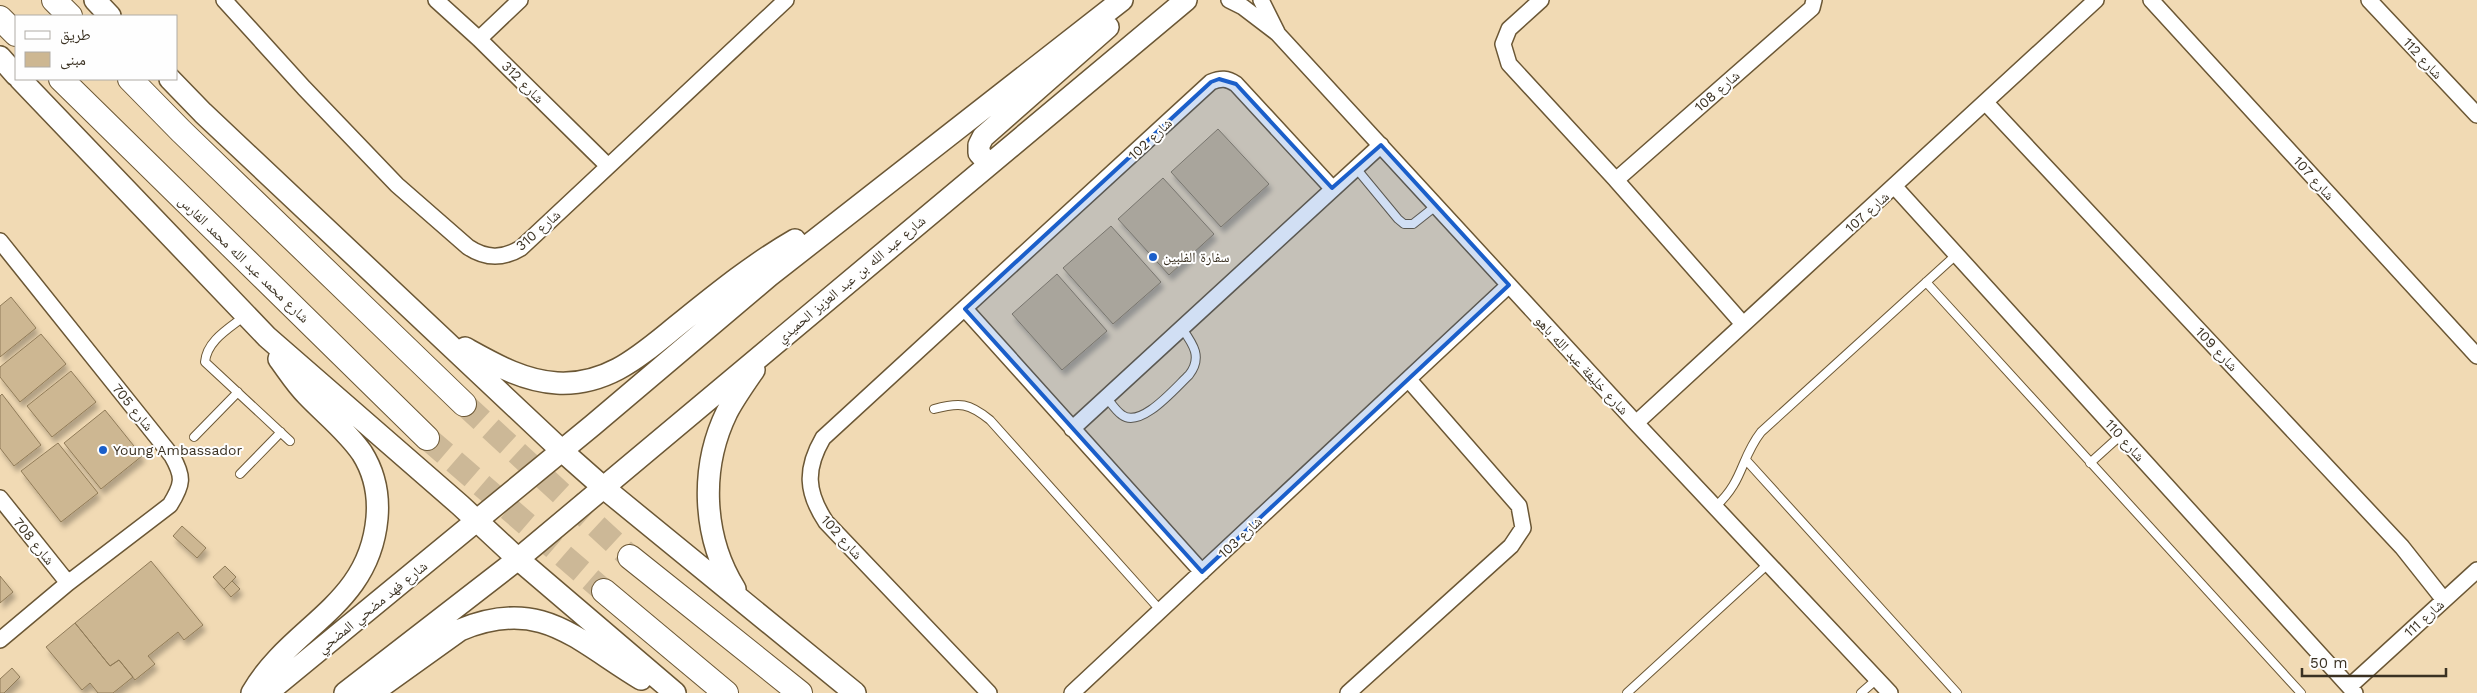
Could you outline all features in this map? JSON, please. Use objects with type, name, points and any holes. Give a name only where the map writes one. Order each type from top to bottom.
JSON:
[{"type":"main road","points":[[54,0],[69,15]]},
{"type":"main road","points":[[0,18],[15,33]]},
{"type":"main road","name":"شارع محمد عبد الله محمد الفارس","points":[[62,80],[427,438]]},
{"type":"main road","points":[[131,80],[181,132],[464,404]]},
{"type":"main road","points":[[630,557],[800,693]]},
{"type":"main road","points":[[604,592],[726,693]]},
{"type":"street","points":[[95,0],[109,15]]},
{"type":"street","name":"شارع 310","points":[[224,0],[304,88],[397,185],[476,252],[485,256],[504,256],[521,248],[786,0]]},
{"type":"street","name":"شارع 312","points":[[436,0],[479,39],[608,166]]},
{"type":"street","points":[[479,39],[520,0]]},
{"type":"street","points":[[476,520],[769,276],[1122,0]]},
{"type":"street","points":[[989,164],[979,153],[979,144],[983,137],[1079,54],[1134,0]]},
{"type":"street","name":"شارع عبد الله بن عبد العزيز الحميدي","points":[[518,559],[1186,0]]},
{"type":"street","name":"شارع خليفة عبد الله باهو","points":[[1229,0],[1243,7],[1277,34],[1381,144],[1636,423],[1890,693]]},
{"type":"street","name":"شارع خليفة عبد الله باهو","points":[[1261,0],[1277,34]]},
{"type":"street","points":[[1541,0],[1509,29],[1502,44],[1508,64],[1616,180],[1743,324]]},
{"type":"street","name":"شارع 108","points":[[1616,180],[1812,8],[1814,0]]},
{"type":"street","name":"شارع 107","points":[[1636,423],[1894,188],[2096,0]]},
{"type":"street","name":"شارع 107","points":[[2151,0],[2477,356]]},
{"type":"street","name":"شارع 112","points":[[2369,0],[2477,115]]},
{"type":"street","points":[[0,57],[15,74]]},
{"type":"street","name":"شارع 102","points":[[989,693],[826,522],[816,507],[811,490],[810,472],[814,454],[823,438],[965,310],[1211,82],[1219,79],[1228,79],[1236,84],[1332,188]]},
{"type":"street","points":[[21,80],[267,337],[518,559],[675,693]]},
{"type":"street","points":[[171,80],[203,113],[561,450],[604,488],[740,597],[855,693]]},
{"type":"street","name":"شارع 109","points":[[1986,103],[2396,540],[2444,600]]},
{"type":"street","points":[[1072,429],[1381,144]]},
{"type":"street","name":"شارع 110","points":[[1894,188],[2121,435],[2349,691]]},
{"type":"street","points":[[441,336],[519,375],[542,381],[573,382],[589,380],[619,370],[646,352],[682,321],[786,245],[859,205]]},
{"type":"street","name":"شارع 705","points":[[0,240],[172,456],[182,480],[178,492],[170,505],[68,583],[0,640]]},
{"type":"street","name":"شارع 103","points":[[1072,693],[1509,285]]},
{"type":"street","points":[[965,310],[1202,572]]},
{"type":"street","points":[[252,693],[272,664],[342,599],[355,583],[371,548],[377,509],[374,481],[362,453],[353,441],[297,384],[267,337]]},
{"type":"street","points":[[740,597],[729,579],[714,538],[709,517],[709,474],[713,452],[727,412],[738,393],[774,344]]},
{"type":"street","points":[[1348,693],[1511,546],[1523,528],[1518,506],[1408,380]]},
{"type":"street","name":"شارع 708","points":[[0,498],[68,583]]},
{"type":"street","name":"شارع فهد مضحي المضحي","points":[[267,693],[476,520]]},
{"type":"street","points":[[346,693],[518,559]]},
{"type":"street","name":"شارع 111","points":[[2349,691],[2477,570]]},
{"type":"street","points":[[372,693],[460,630],[476,624],[512,618],[528,618],[559,627],[587,642],[625,669],[666,693]]},
{"type":"lane","points":[[1355,167],[1404,224],[1413,224],[1437,205]]},
{"type":"lane","points":[[1715,507],[1734,486],[1752,445],[1761,432],[1956,255]]},
{"type":"lane","points":[[1926,282],[2301,693]]},
{"type":"lane","points":[[246,315],[213,342],[206,354],[205,362],[290,442]]},
{"type":"lane","points":[[1106,397],[1122,415],[1135,419],[1148,413],[1189,375],[1196,364],[1197,356],[1192,343],[1181,328]]},
{"type":"lane","points":[[194,437],[238,392]]},
{"type":"lane","points":[[934,409],[960,404],[970,407],[990,420],[1161,611]]},
{"type":"lane","points":[[240,474],[281,432]]},
{"type":"lane","points":[[2090,463],[2121,435]]},
{"type":"lane","points":[[1746,460],[1957,693]]},
{"type":"lane","points":[[1627,693],[1768,564]]},
{"type":"lane","points":[[1861,693],[1877,679]]},
{"type":"highlighted area","points":[[1219,79],[1236,84],[1332,188],[1381,145],[1509,285],[1202,572],[965,309],[1211,82]]},
{"type":"building","points":[[1218,129],[1269,184],[1221,227],[1171,172]]},
{"type":"building","points":[[1163,178],[1214,234],[1169,275],[1118,219]]},
{"type":"building","points":[[1111,226],[1161,282],[1113,324],[1063,268]]},
{"type":"building","points":[[1057,274],[1107,331],[1062,370],[1012,314]]},
{"type":"building","points":[[11,297],[36,328],[0,357],[0,306]]},
{"type":"building","points":[[41,334],[66,364],[20,402],[0,377],[0,367]]},
{"type":"building","points":[[71,371],[96,402],[52,437],[27,406]]},
{"type":"building","points":[[2,394],[41,445],[14,466],[0,448],[0,396]]},
{"type":"building","name":"Young Ambassador","points":[[105,410],[142,456],[101,489],[64,443]]},
{"type":"building","points":[[58,443],[98,493],[61,522],[21,471]]},
{"type":"building","points":[[182,526],[206,548],[197,558],[173,536]]},
{"type":"building","points":[[151,561],[203,625],[184,640],[178,632],[148,656],[155,664],[135,680],[119,660],[110,666],[75,623]]},
{"type":"building","points":[[225,566],[236,577],[224,589],[213,577]]},
{"type":"building","points":[[0,576],[13,592],[0,603]]},
{"type":"building","points":[[232,581],[240,589],[231,597],[224,589]]},
{"type":"building","points":[[75,623],[110,666],[119,660],[133,677],[113,693],[98,693],[90,683],[82,690],[46,647]]},
{"type":"building","points":[[12,668],[20,677],[4,693],[0,693],[0,679]]},
{"type":"tunnel","points":[[464,404],[630,557]]},
{"type":"tunnel","points":[[427,438],[604,591]]},
{"type":"place","name":"سفارة الفلبين","points":[[1153,257]]},
{"type":"place","name":"Young Ambassador","points":[[103,450]]}]
